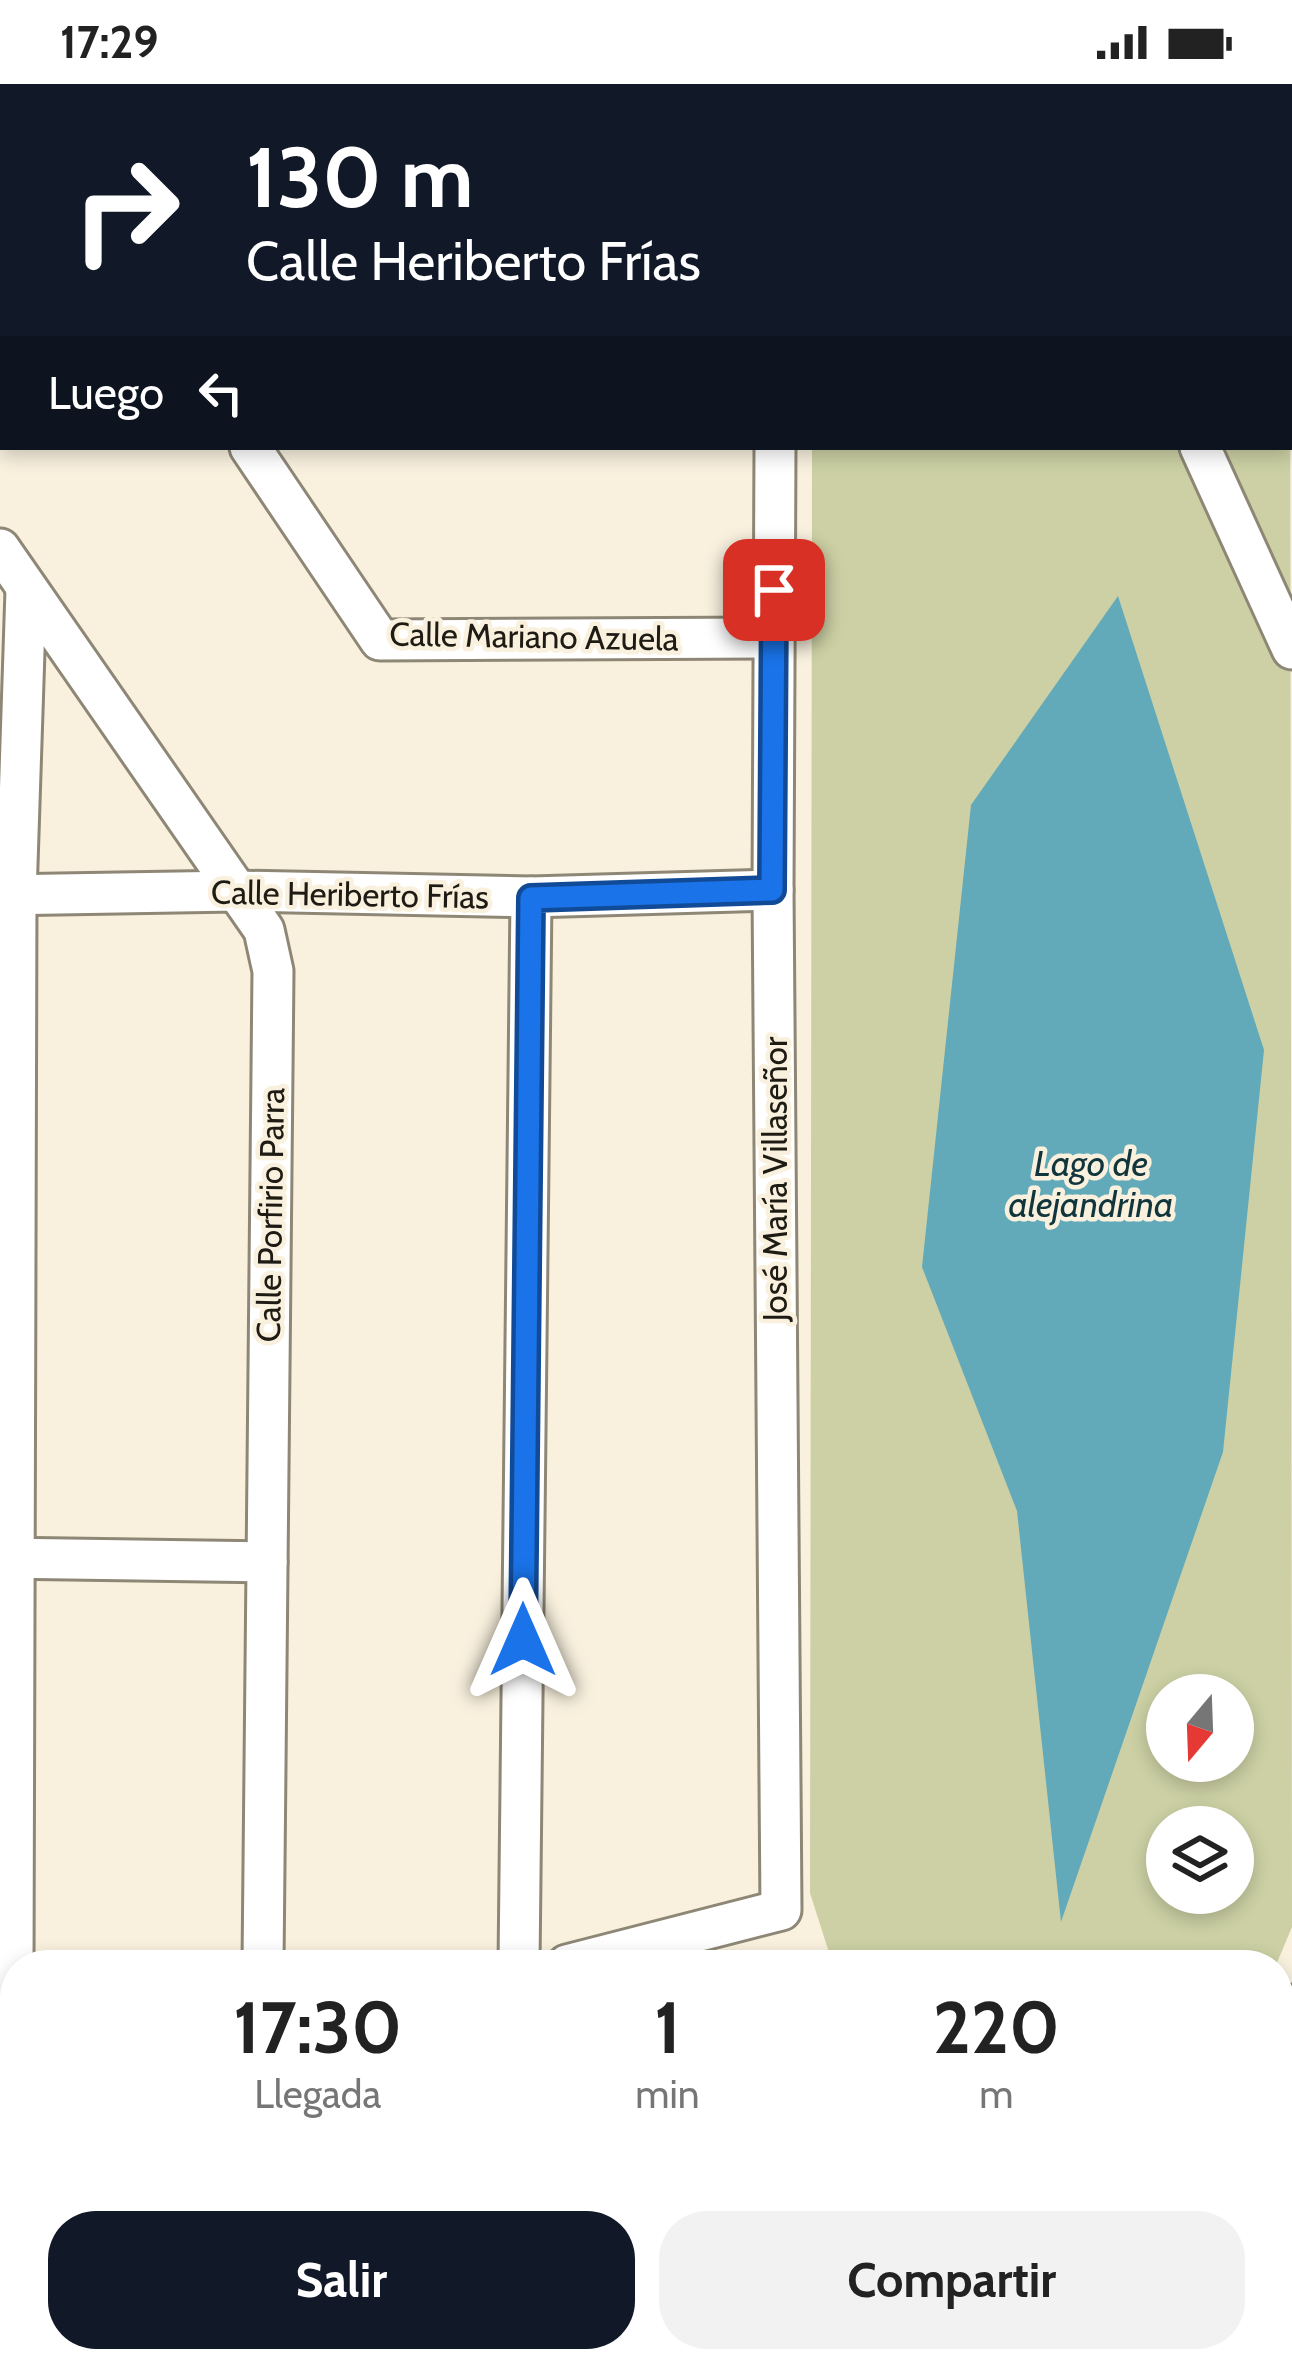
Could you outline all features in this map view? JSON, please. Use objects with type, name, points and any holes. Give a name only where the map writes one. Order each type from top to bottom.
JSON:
[{"type":"street","name":"Calle Mariano Azuela","points":[[252,450],[380,640],[773,638]]},
{"type":"street","name":"José María Villaseñor","points":[[625,1950],[781,1910],[772,890],[775,450]]},
{"type":"street","points":[[1201,450],[1292,649]]},
{"type":"street","name":"Calle Porfirio Parra","points":[[0,549],[264,931],[273,971],[263,1950]]},
{"type":"street","points":[[13,1950],[6,1558],[8,895],[26,590]]},
{"type":"street","name":"Calle Heriberto Frías","points":[[8,895],[236,891],[531,898],[772,890]]},
{"type":"street","points":[[519,1950],[531,898]]},
{"type":"street","points":[[6,1558],[267,1562]]},
{"type":"green space","points":[[812,450],[1290,450],[1292,1927],[1282,1950],[828,1950],[810,1893]]},
{"type":"water","name":"Lago de alejandrina","points":[[1118,596],[1264,1050],[1223,1452],[1061,1922],[1017,1511],[922,1267],[971,805]]},
{"type":"route","points":[[523,1640],[531,898],[772,890],[774,590]]}]
